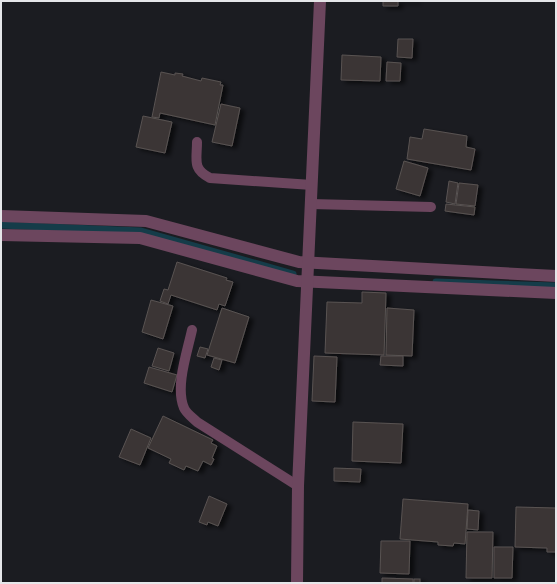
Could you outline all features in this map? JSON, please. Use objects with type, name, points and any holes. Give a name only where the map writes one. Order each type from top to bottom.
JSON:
[{"type":"street","points":[[296,583],[298,486],[320,1]]},
{"type":"street","points":[[1,216],[146,221],[299,262],[556,276]]},
{"type":"street","points":[[1,235],[140,238],[297,281],[556,293]]},
{"type":"lane","points":[[197,142],[197,167],[202,174],[210,178],[312,185]]},
{"type":"lane","points":[[311,204],[431,207]]},
{"type":"lane","points":[[192,330],[185,359],[180,394],[185,410],[197,422],[298,486]]},
{"type":"building","points":[[383,1],[398,1],[398,6],[383,6]]},
{"type":"building","points":[[398,39],[413,39],[412,58],[397,57]]},
{"type":"building","points":[[342,55],[381,57],[380,81],[341,80]]},
{"type":"building","points":[[387,62],[401,63],[400,81],[386,81]]},
{"type":"building","points":[[161,72],[175,75],[175,73],[183,74],[182,76],[201,81],[202,78],[221,82],[220,85],[223,85],[215,125],[160,113],[159,118],[152,117]]},
{"type":"building","points":[[221,104],[240,108],[232,146],[212,142]]},
{"type":"building","points":[[143,116],[172,122],[165,153],[136,147]]},
{"type":"building","points":[[424,129],[467,136],[466,147],[475,149],[471,170],[407,159],[410,137],[422,139]]},
{"type":"building","points":[[404,161],[428,168],[420,196],[396,189]]},
{"type":"building","points":[[449,181],[458,183],[455,204],[446,202]]},
{"type":"building","points":[[459,183],[478,185],[475,206],[456,204]]},
{"type":"building","points":[[446,204],[475,207],[474,215],[445,211]]},
{"type":"building","points":[[177,262],[227,278],[226,280],[233,282],[225,306],[219,304],[217,310],[171,295],[168,304],[160,301],[164,289],[168,290]]},
{"type":"building","points":[[362,292],[386,293],[384,355],[325,353],[327,302],[362,303]]},
{"type":"building","points":[[151,300],[173,306],[163,339],[142,332]]},
{"type":"building","points":[[222,308],[249,317],[235,363],[207,355]]},
{"type":"building","points":[[387,308],[414,310],[412,356],[386,355]]},
{"type":"building","points":[[200,347],[208,349],[205,358],[197,356]]},
{"type":"building","points":[[158,348],[174,353],[169,371],[152,366]]},
{"type":"building","points":[[314,356],[337,357],[335,402],[312,401]]},
{"type":"building","points":[[381,356],[403,356],[403,366],[380,365]]},
{"type":"building","points":[[214,358],[222,360],[219,370],[211,367]]},
{"type":"building","points":[[149,367],[177,375],[172,392],[144,383]]},
{"type":"building","points":[[163,416],[213,440],[211,443],[217,446],[211,465],[203,461],[198,471],[186,466],[184,470],[169,463],[171,459],[148,448]]},
{"type":"building","points":[[353,422],[403,424],[401,463],[352,461]]},
{"type":"building","points":[[131,429],[151,438],[140,465],[119,457]]},
{"type":"building","points":[[334,468],[361,469],[360,482],[334,481]]},
{"type":"building","points":[[209,496],[227,504],[218,526],[208,522],[207,525],[199,522]]},
{"type":"building","points":[[403,499],[468,504],[465,544],[454,543],[453,546],[438,545],[438,542],[400,539]]},
{"type":"building","points":[[516,507],[556,508],[556,552],[547,552],[547,548],[515,547]]},
{"type":"building","points":[[468,510],[479,511],[478,530],[467,529]]},
{"type":"building","points":[[467,532],[493,532],[492,578],[466,578]]},
{"type":"building","points":[[381,541],[410,541],[409,574],[380,573]]},
{"type":"building","points":[[494,547],[513,547],[512,578],[494,578]]},
{"type":"building","points":[[382,578],[413,579],[413,583],[382,583]]},
{"type":"building","points":[[414,579],[420,579],[420,583],[414,583]]},
{"type":"waterway","points":[[1,225],[141,231],[293,274]]},
{"type":"waterway","points":[[436,282],[556,286]]}]
